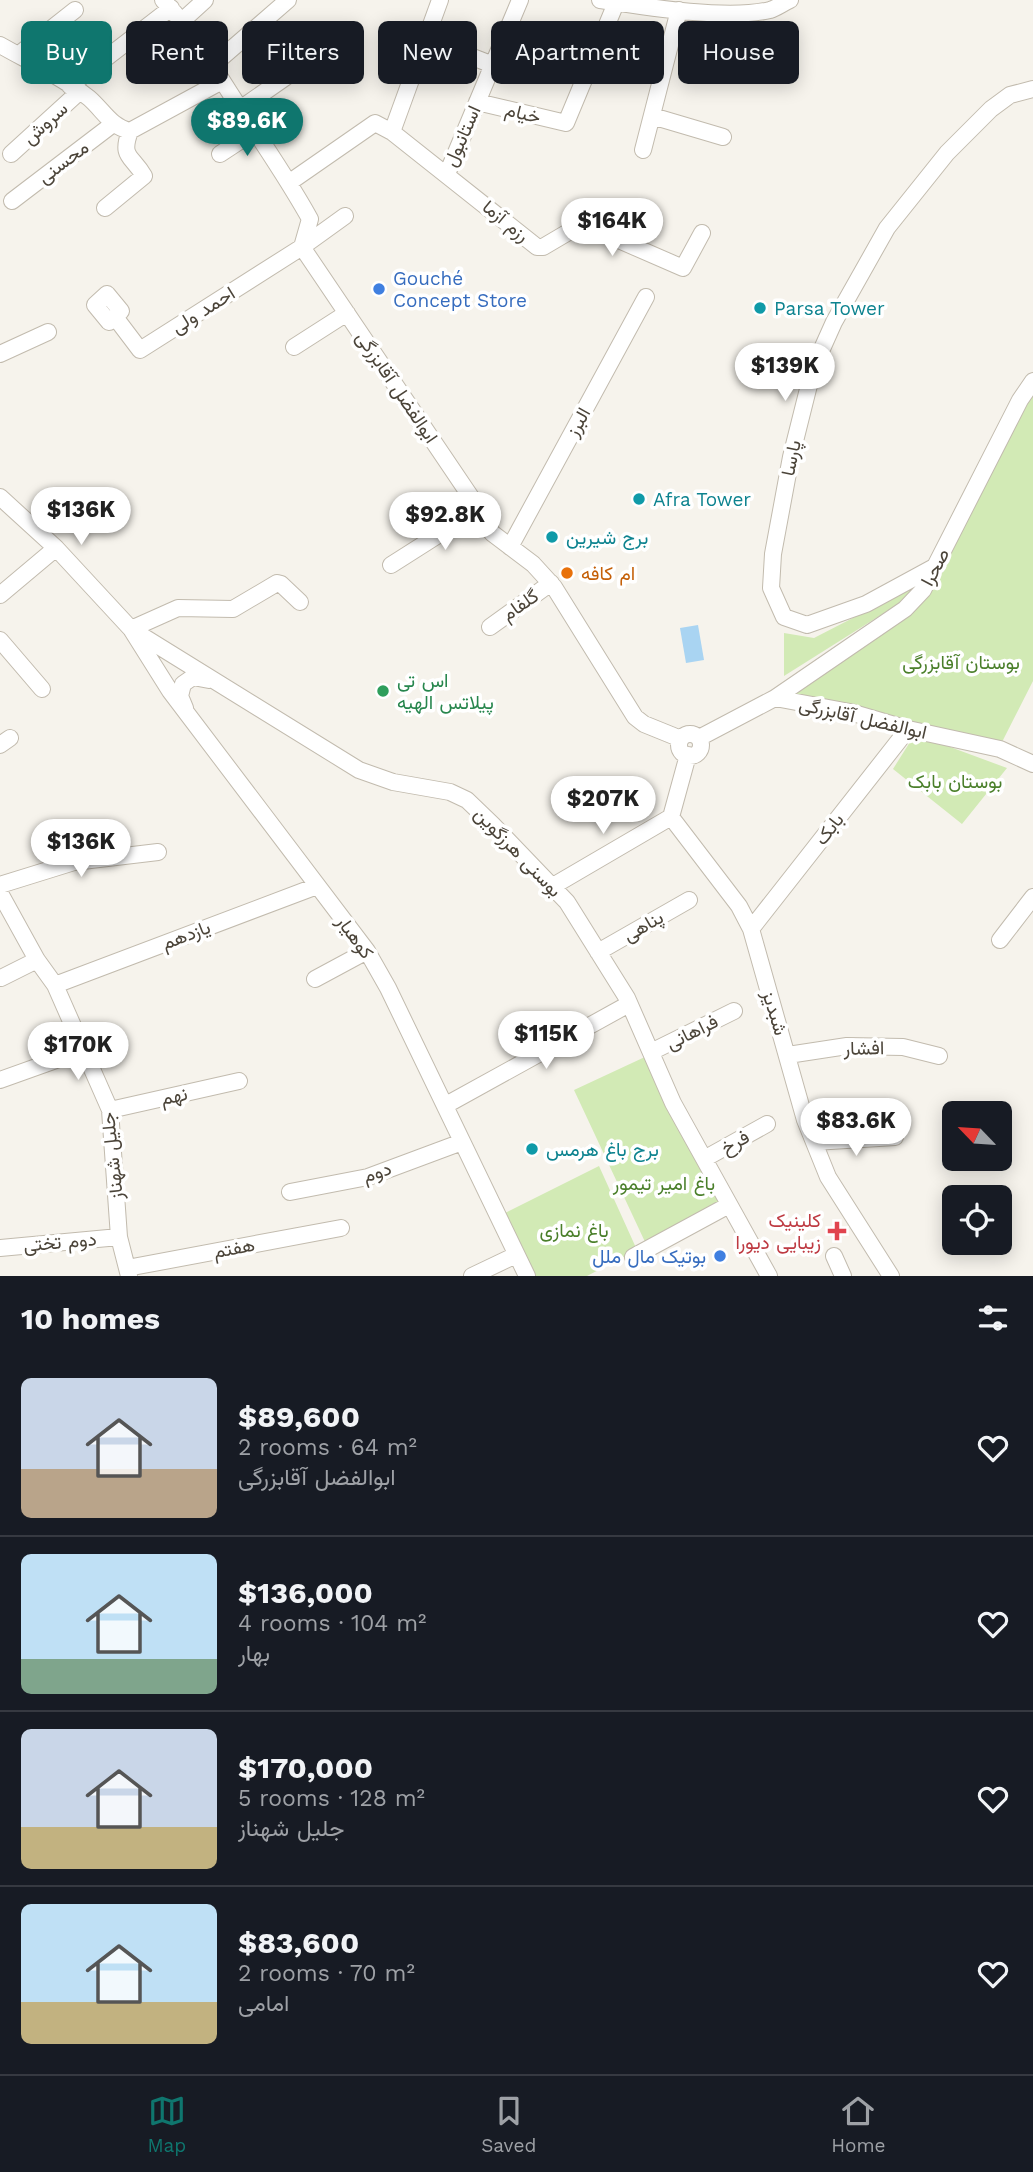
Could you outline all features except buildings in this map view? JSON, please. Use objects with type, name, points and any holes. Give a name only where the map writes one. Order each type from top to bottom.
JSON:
[{"type":"street","points":[[167,4],[182,21],[205,0]]},
{"type":"street","points":[[228,52],[288,0]]},
{"type":"street","points":[[432,21],[440,0]]},
{"type":"street","name":"استانبول","points":[[511,21],[520,0]]},
{"type":"street","points":[[608,1],[741,14],[772,9],[790,0]]},
{"type":"street","name":"خیام","points":[[477,102],[566,123],[608,1]]},
{"type":"street","name":"سروش","points":[[10,153],[74,89],[167,4]]},
{"type":"street","points":[[18,55],[75,10]]},
{"type":"street","points":[[643,150],[679,10]]},
{"type":"street","points":[[0,45],[90,99],[113,124],[130,131]]},
{"type":"street","name":"استانبول","points":[[392,132],[447,174],[491,70]]},
{"type":"street","points":[[105,208],[144,176],[127,155],[125,144],[130,131],[216,84]]},
{"type":"street","points":[[224,84],[289,182],[310,219],[302,247]]},
{"type":"street","points":[[240,109],[276,84]]},
{"type":"street","points":[[289,182],[372,123],[379,123],[392,132],[410,84]]},
{"type":"street","name":"پارسا","points":[[936,566],[866,604],[807,625],[784,617],[771,588],[773,554],[791,457],[813,369],[834,322],[887,228],[947,153],[991,108],[1010,95],[1033,89]]},
{"type":"street","points":[[652,116],[723,137]]},
{"type":"street","name":"محسنی","points":[[12,201],[113,124]]},
{"type":"street","points":[[220,154],[255,131]]},
{"type":"street","name":"رزم آزما","points":[[447,174],[540,248],[582,224],[683,268],[702,233]]},
{"type":"street","points":[[302,247],[345,216]]},
{"type":"street","name":"ابوالفضل آقابزرگی","points":[[302,247],[479,509],[492,533],[533,564],[551,583],[628,709],[644,724],[681,739]]},
{"type":"street","name":"احمد ولی","points":[[115,317],[139,350],[302,247]]},
{"type":"street","name":"البرز","points":[[510,547],[646,297]]},
{"type":"street","points":[[294,347],[347,313]]},
{"type":"street","points":[[0,354],[48,332]]},
{"type":"street","name":"صحرا","points":[[775,698],[905,609],[923,590],[1020,400],[1033,381]]},
{"type":"street","points":[[0,497],[57,548],[131,629],[178,608],[233,609],[276,583],[281,584],[300,602]]},
{"type":"street","points":[[391,565],[479,509]]},
{"type":"street","points":[[0,595],[57,548]]},
{"type":"street","name":"گلفام","points":[[489,626],[551,583]]},
{"type":"street","name":"بوسنی هرزگوین","points":[[131,629],[359,770],[393,782],[450,792],[467,800],[553,886],[566,902],[629,1004],[673,1103],[769,1276]]},
{"type":"street","name":"کوهیار","points":[[131,629],[170,691],[367,951],[446,1105],[527,1276]]},
{"type":"street","points":[[0,640],[42,689]]},
{"type":"street","points":[[188,715],[180,696],[183,684],[193,677],[218,682]]},
{"type":"street","name":"ابوالفضل آقابزرگی","points":[[699,738],[775,698],[850,712],[908,729],[1000,749],[1033,764]]},
{"type":"street","name":"بابک","points":[[751,929],[908,729]]},
{"type":"street","points":[[692,734],[699,738],[699,751],[696,754],[688,755],[681,751],[681,739],[692,734]]},
{"type":"street","points":[[553,886],[671,817],[688,755]]},
{"type":"street","name":"شبدیز","points":[[671,817],[740,906],[751,929],[805,1120],[828,1177],[891,1276]]},
{"type":"street","points":[[0,885],[75,862],[158,852]]},
{"type":"street","name":"یازدهم","points":[[55,985],[317,886]]},
{"type":"street","name":"جلیل شهناز","points":[[0,893],[37,960],[55,985],[110,1111],[120,1237],[128,1272]]},
{"type":"street","points":[[1000,940],[1033,897]]},
{"type":"street","name":"پناهی","points":[[598,952],[689,900]]},
{"type":"street","points":[[315,979],[367,951]]},
{"type":"street","points":[[1,978],[37,960]]},
{"type":"street","points":[[446,1105],[629,1004]]},
{"type":"street","name":"فراهانی","points":[[651,1052],[734,1011]]},
{"type":"street","name":"افشار","points":[[788,1055],[846,1046],[902,1047],[939,1056]]},
{"type":"street","points":[[0,1080],[84,1050]]},
{"type":"street","name":"نهم","points":[[110,1111],[239,1081]]},
{"type":"street","name":"فرخ","points":[[704,1159],[766,1125]]},
{"type":"street","points":[[814,1142],[895,1137]]},
{"type":"street","name":"دوم","points":[[290,1192],[368,1177],[462,1142]]},
{"type":"street","points":[[633,1256],[729,1205]]},
{"type":"street","name":"هفتم","points":[[128,1272],[341,1228]]},
{"type":"street","name":"دوم تختی","points":[[0,1248],[120,1237]]},
{"type":"street","points":[[472,1276],[516,1255]]},
{"type":"street","points":[[834,1256],[843,1276]]},
{"type":"green space","name":"بوستان آقابزرگی","points":[[1033,393],[1033,681],[1001,744],[790,696],[922,602]]},
{"type":"green space","points":[[913,587],[911,596],[784,676],[784,633],[814,638]]},
{"type":"green space","name":"بوستان بابک","points":[[915,734],[1007,768],[962,824],[893,769]]},
{"type":"green space","name":"باغ امیر تیمور","points":[[647,1056],[723,1203],[646,1244],[574,1090]]},
{"type":"green space","name":"باغ نمازی","points":[[599,1166],[637,1250],[587,1276],[536,1276],[505,1213]]},
{"type":"water","points":[[698,625],[704,660],[686,663],[680,628]]},
{"type":"place","name":"Gouché Concept Store","points":[[379,289]]},
{"type":"place","name":"Parsa Tower","points":[[760,308]]},
{"type":"place","name":"Afra Tower","points":[[639,499]]},
{"type":"place","name":"برج شیرین","points":[[552,537]]},
{"type":"place","name":"ام کافه","points":[[567,573]]},
{"type":"place","name":"اس تی پیلاتس الهیه","points":[[383,691]]},
{"type":"place","name":"برج باغ هرمس","points":[[532,1149]]},
{"type":"place","name":"کلینیک زیبایی دیورا","points":[[837,1231]]},
{"type":"place","name":"بوتیک مال ملل","points":[[720,1256]]}]
